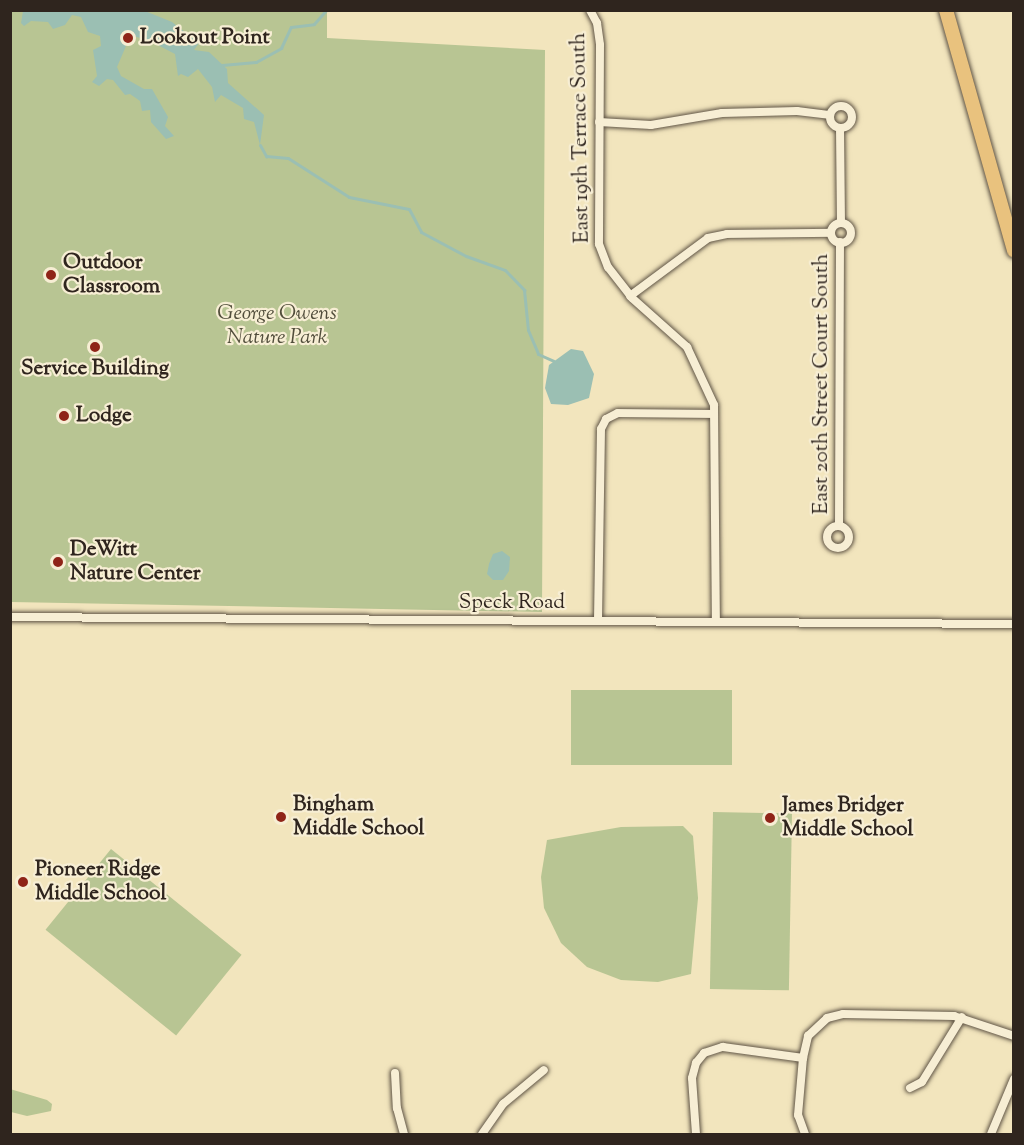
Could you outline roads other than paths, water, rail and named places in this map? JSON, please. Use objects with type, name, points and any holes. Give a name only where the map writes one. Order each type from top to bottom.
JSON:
[{"type":"main road","points":[[946,10],[1014,251]]},
{"type":"street","name":"East 19th Terrace South","points":[[590,10],[597,23],[600,45],[599,244],[608,267],[630,296],[687,347],[710,393],[714,414],[716,622]]},
{"type":"street","name":"East 20th Street Court South","points":[[829,115],[838,106],[848,108],[851,121],[840,129],[841,223]]},
{"type":"street","points":[[599,122],[651,125],[722,113],[797,111],[829,115],[832,124],[840,129]]},
{"type":"street","name":"East 20th Street Court South","points":[[841,223],[849,228],[850,234],[847,240],[840,242],[835,240],[831,233],[835,225],[841,223]]},
{"type":"street","points":[[630,296],[708,238],[727,234],[831,233]]},
{"type":"street","name":"East 20th Street Court South","points":[[839,526],[840,242]]},
{"type":"street","points":[[598,620],[602,429],[606,419],[618,413],[714,414]]},
{"type":"street","name":"Speck Road","points":[[10,617],[1014,624]]},
{"type":"street","points":[[805,1134],[798,1115],[803,1058],[808,1036],[827,1018],[843,1014],[962,1017],[1014,1036]]},
{"type":"street","points":[[910,1088],[922,1082],[962,1017]]},
{"type":"street","points":[[696,1134],[692,1078],[696,1063],[704,1053],[723,1047],[803,1058]]},
{"type":"street","points":[[482,1134],[503,1104],[544,1070]]},
{"type":"street","points":[[395,1073],[397,1108],[404,1134]]},
{"type":"street","points":[[991,1134],[1014,1079]]},
{"type":"water","points":[[23,11],[145,11],[172,22],[199,43],[194,50],[209,52],[227,69],[228,83],[264,115],[260,145],[254,122],[244,119],[243,108],[221,95],[215,102],[212,87],[198,69],[188,77],[181,74],[178,76],[175,54],[150,41],[127,34],[121,37],[126,46],[117,67],[121,76],[144,89],[152,89],[168,117],[165,126],[174,136],[166,139],[151,122],[150,110],[142,111],[140,101],[130,94],[125,95],[113,80],[107,79],[99,86],[92,82],[97,76],[93,50],[101,46],[100,36],[88,32],[81,17],[72,15],[65,25],[53,29],[48,22],[31,21],[24,26],[21,23]]},
{"type":"water","points":[[571,349],[583,351],[594,374],[589,398],[568,405],[551,404],[545,388],[549,365]]},
{"type":"water","points":[[502,551],[510,557],[509,571],[503,580],[493,580],[487,574],[489,564],[493,554]]},
{"type":"waterway","points":[[222,65],[256,62],[281,48],[291,27],[314,24],[326,10]]},
{"type":"waterway","points":[[260,145],[266,156],[288,158],[349,197],[409,209],[421,232],[466,256],[505,270],[524,290],[528,330],[538,354],[554,361]]},
{"type":"place","name":"Lookout Point","points":[[128,38]]},
{"type":"place","name":"Outdoor Classroom","points":[[51,275]]},
{"type":"place","name":"Service Building","points":[[95,347]]},
{"type":"place","name":"Lodge","points":[[64,416]]},
{"type":"place","name":"DeWitt Nature Center","points":[[58,562]]},
{"type":"place","name":"Bingham Middle School","points":[[281,817]]},
{"type":"place","name":"James Bridger Middle School","points":[[770,818]]},
{"type":"place","name":"Pioneer Ridge Middle School","points":[[23,882]]},
{"type":"park label","name":"George Owens Nature Park","points":[[277,326]]}]
